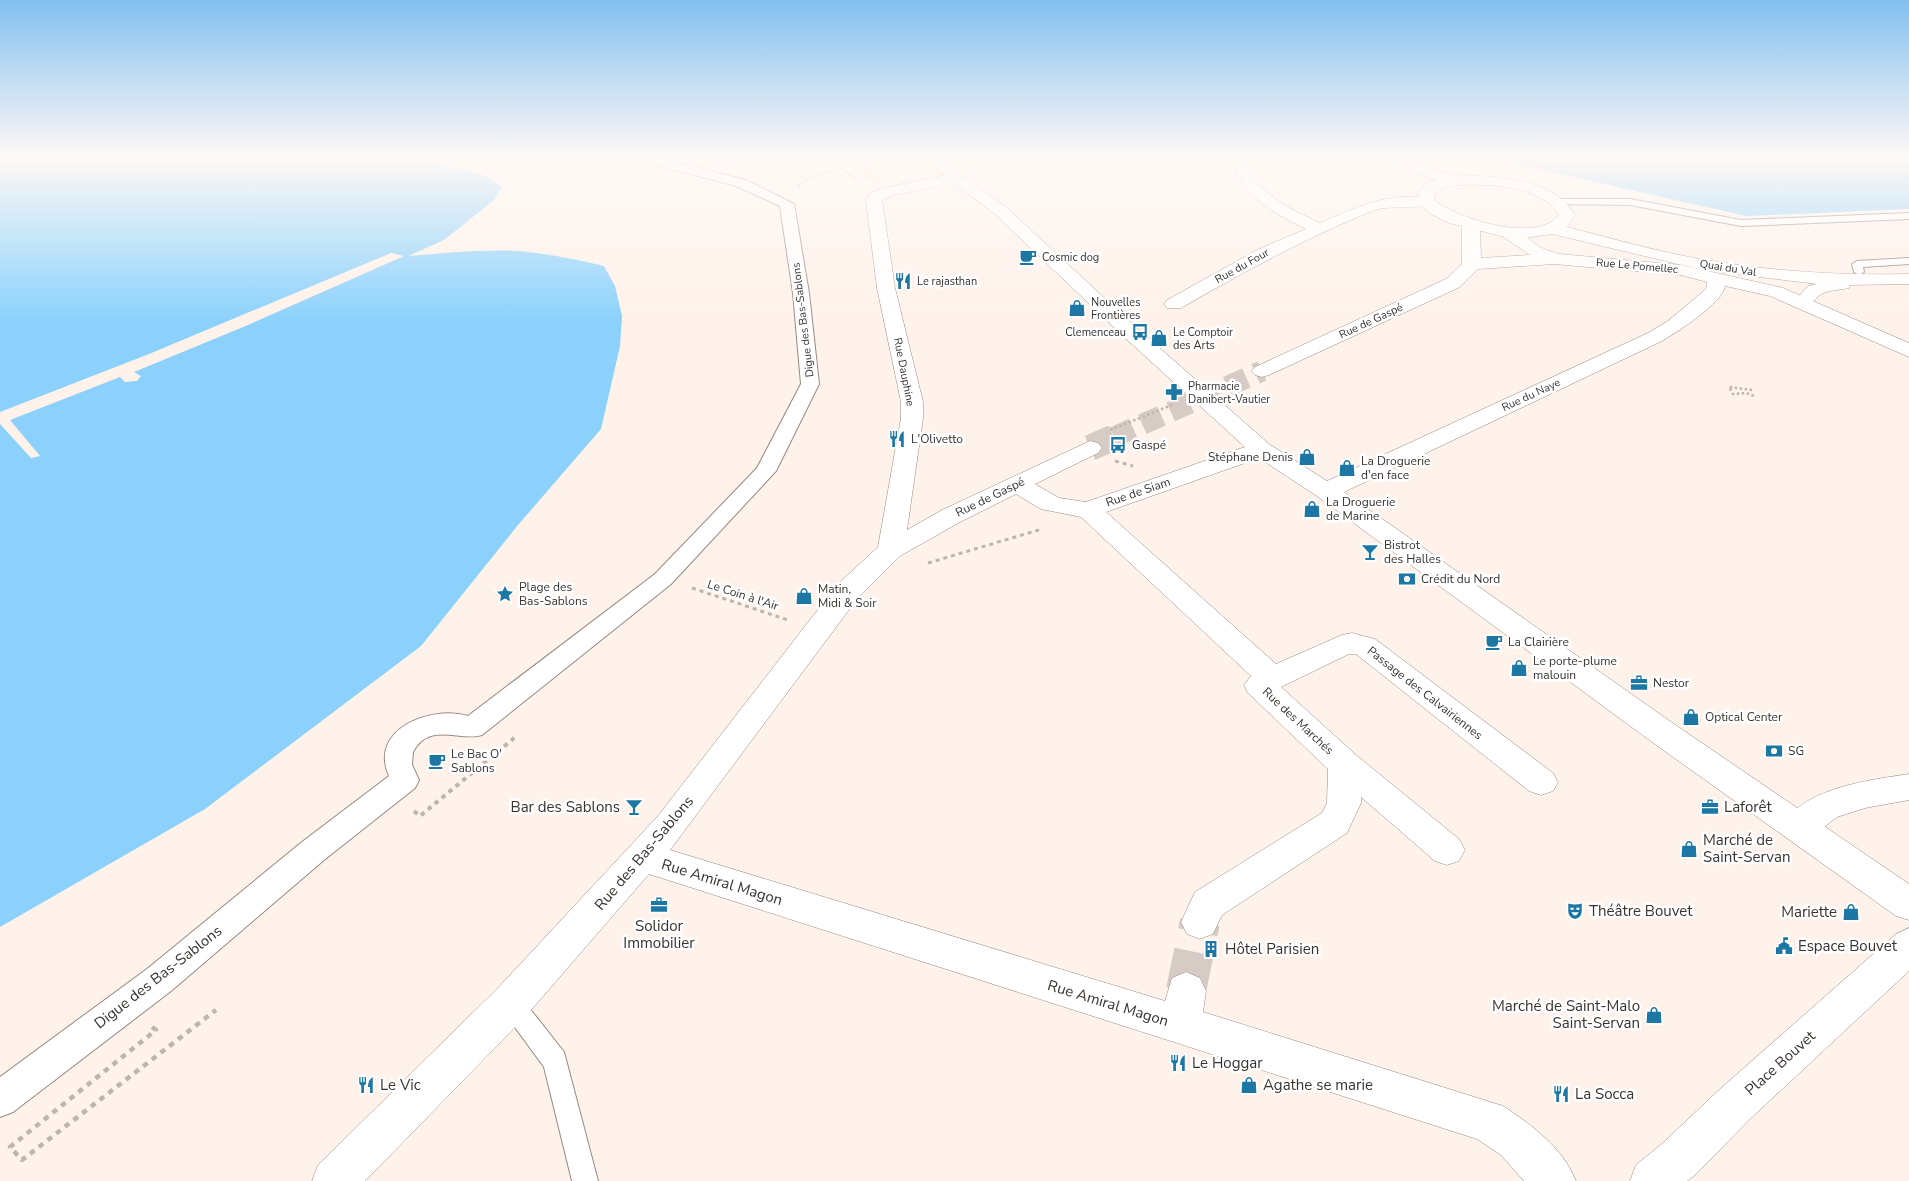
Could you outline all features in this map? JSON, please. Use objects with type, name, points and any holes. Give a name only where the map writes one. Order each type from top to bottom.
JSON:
[{"type":"street","name":"Digue des Bas-Sablons","points":[[0,1099],[159,980],[313,851],[405,780],[396,761],[397,750],[404,740],[428,726],[444,722],[472,728],[662,579],[695,548],[766,471],[810,384],[801,293],[788,211]]},
{"type":"street","name":"Rue Dauphine","points":[[876,211],[886,288],[912,402],[912,418],[891,550]]},
{"type":"street","points":[[1001,211],[1198,395],[1261,449],[1326,491],[1646,721],[1909,904]]},
{"type":"street","points":[[1285,211],[1318,228]]},
{"type":"street","name":"Rue du Four","points":[[1174,304],[1264,252],[1360,211]]},
{"type":"street","points":[[1439,211],[1441,214],[1470,225],[1508,232],[1532,232],[1551,229],[1564,223],[1562,211]]},
{"type":"street","name":"Quai du Val","points":[[1566,211],[1620,238],[1710,260],[1767,268],[1860,277],[1909,269]]},
{"type":"street","points":[[1470,225],[1473,234],[1473,264],[1556,259]]},
{"type":"street","name":"Quai du Val","points":[[1551,229],[1711,266],[1792,277],[1909,279]]},
{"type":"street","name":"Rue Le Pomellec","points":[[1508,232],[1535,251],[1556,259],[1656,267],[1717,277],[1776,292],[1803,302],[1909,351]]},
{"type":"street","name":"Rue de Gaspé","points":[[1262,371],[1453,283],[1470,270],[1473,264]]},
{"type":"street","name":"Rue du Naye","points":[[1326,491],[1655,338],[1675,325],[1715,291],[1717,277]]},
{"type":"street","points":[[1803,302],[1815,290],[1860,277]]},
{"type":"street","name":"Rue de Siam","points":[[1018,482],[1034,496],[1054,506],[1092,514],[1261,449]]},
{"type":"street","name":"Rue de Gaspé","points":[[891,550],[951,516],[1018,482],[1100,452]]},
{"type":"street","name":"Rue des Marchés","points":[[1092,514],[1272,678],[1259,685],[1344,764],[1446,850]]},
{"type":"street","name":"Rue des Bas-Sablons","points":[[334,1181],[511,1003],[643,857],[670,826],[817,630],[848,592],[891,550]]},
{"type":"street","name":"Passage des Calvairiennes","points":[[1272,678],[1342,645],[1352,643],[1364,646],[1541,782]]},
{"type":"street","points":[[1200,922],[1208,904],[1335,824],[1344,803],[1344,764]]},
{"type":"street","points":[[1799,826],[1825,807],[1865,794],[1909,787]]},
{"type":"street","name":"Rue Amiral Magon","points":[[643,857],[1184,1008],[1488,1121],[1516,1140],[1554,1181]]},
{"type":"street","name":"Place Bouvet","points":[[1652,1181],[1909,946]]},
{"type":"lane","points":[[1681,211],[1742,223],[1909,216]]},
{"type":"lane","points":[[1860,277],[1857,264],[1909,261]]},
{"type":"lane","points":[[511,1003],[555,1060],[585,1181]]},
{"type":"path","points":[[1746,393],[1752,390],[1728,387],[1733,394],[1746,393],[1754,396]]},
{"type":"path","points":[[1109,430],[1198,395]]},
{"type":"path","points":[[1100,452],[1116,462],[1134,466]]},
{"type":"path","name":"Rue de Siam","points":[[921,566],[1092,514]]},
{"type":"path","name":"Le Coin à l'Air","points":[[662,579],[817,630]]},
{"type":"path","points":[[447,795],[499,752]]},
{"type":"path","points":[[480,767],[496,774]]},
{"type":"path","points":[[126,1004],[156,1030],[10,1146],[22,1160],[216,1010]]},
{"type":"water","points":[[0,211],[480,211],[444,240],[408,256],[478,251],[520,251],[604,266],[615,286],[622,316],[620,346],[601,429],[518,525],[421,646],[205,809],[0,927],[0,424],[31,458],[40,456],[10,420],[120,377],[125,382],[137,381],[141,376],[134,372],[248,325],[404,256],[391,253],[149,354],[0,412]]},
{"type":"water","points":[[1724,211],[1860,211],[1746,216]]},
{"type":"tunnel","points":[[1114,437],[1262,371]]},
{"type":"tunnel","points":[[1090,448],[1117,436]]},
{"type":"tunnel","points":[[1186,991],[1200,922]]},
{"type":"place","name":"Cosmic dog","points":[[1028,257]]},
{"type":"place","name":"Le rajasthan","points":[[903,281]]},
{"type":"place","name":"Nouvelles Frontières","points":[[1077,308]]},
{"type":"place","name":"Clemenceau","points":[[1140,332]]},
{"type":"place","name":"Le Comptoir des Arts","points":[[1159,338]]},
{"type":"place","name":"Pharmacie Danibert-Vautier","points":[[1174,392]]},
{"type":"place","name":"L'Olivetto","points":[[897,439]]},
{"type":"place","name":"Gaspé","points":[[1118,445]]},
{"type":"place","name":"Stéphane Denis","points":[[1307,457]]},
{"type":"place","name":"La Droguerie d'en face","points":[[1347,468]]},
{"type":"place","name":"La Droguerie de Marine","points":[[1312,509]]},
{"type":"place","name":"Bistrot des Halles","points":[[1370,552]]},
{"type":"place","name":"Crédit du Nord","points":[[1407,579]]},
{"type":"place","name":"Plage des Bas-Sablons","points":[[505,594]]},
{"type":"place","name":"Matin, Midi & Soir","points":[[804,596]]},
{"type":"place","name":"La Clairière","points":[[1494,642]]},
{"type":"place","name":"Le porte-plume malouin","points":[[1519,668]]},
{"type":"place","name":"Nestor","points":[[1639,683]]},
{"type":"place","name":"Optical Center","points":[[1691,717]]},
{"type":"place","name":"SG","points":[[1774,751]]},
{"type":"place","name":"Le Bac O' Sablons","points":[[437,761]]},
{"type":"place","name":"Bar des Sablons","points":[[634,807]]},
{"type":"place","name":"Laforêt","points":[[1710,807]]},
{"type":"place","name":"Marché de Saint-Servan","points":[[1689,849]]},
{"type":"place","name":"Solidor Immobilier","points":[[659,905]]},
{"type":"place","name":"Théâtre Bouvet","points":[[1575,911]]},
{"type":"place","name":"Mariette","points":[[1851,912]]},
{"type":"place","name":"Espace Bouvet","points":[[1784,946]]},
{"type":"place","name":"Hôtel Parisien","points":[[1211,949]]},
{"type":"place","name":"Marché de Saint-Malo Saint-Servan","points":[[1654,1015]]},
{"type":"place","name":"Le Hoggar","points":[[1178,1063]]},
{"type":"place","name":"Le Vic","points":[[366,1085]]},
{"type":"place","name":"Agathe se marie","points":[[1249,1085]]},
{"type":"place","name":"La Socca","points":[[1561,1094]]}]
